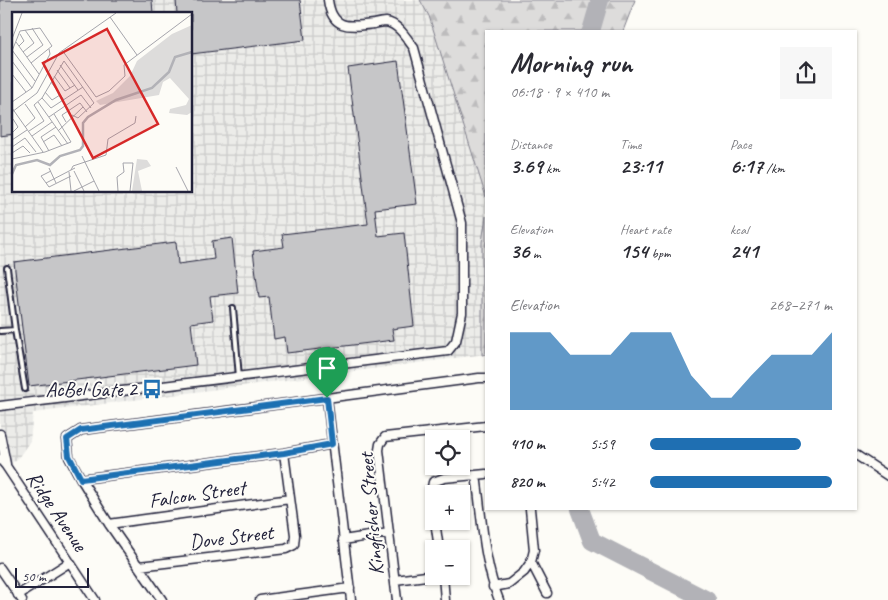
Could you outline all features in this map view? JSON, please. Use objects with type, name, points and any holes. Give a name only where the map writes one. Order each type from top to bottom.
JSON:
[{"type":"street","points":[[0,406],[448,352],[456,341],[462,313],[462,223],[414,48],[398,28],[387,22],[353,26],[340,24],[330,14],[328,0]]},
{"type":"street","points":[[162,600],[109,524],[81,479],[69,456],[67,439],[81,430],[485,378]]},
{"type":"street","points":[[327,398],[351,600]]},
{"type":"street","name":"Kingfisher Street","points":[[397,600],[379,450],[380,444],[385,437],[485,426]]},
{"type":"street","points":[[0,434],[6,466]]},
{"type":"street","points":[[81,479],[284,453],[332,444]]},
{"type":"street","name":"Dove Street","points":[[139,566],[294,545],[295,540],[284,453]]},
{"type":"street","points":[[857,456],[888,476]]},
{"type":"street","points":[[0,460],[6,466]]},
{"type":"street","name":"Ridge Avenue","points":[[6,466],[95,600]]},
{"type":"street","points":[[432,485],[433,482],[444,478],[485,474]]},
{"type":"street","points":[[476,475],[489,568],[493,587],[499,600]]},
{"type":"street","name":"Falcon Street","points":[[109,524],[290,500]]},
{"type":"street","points":[[493,587],[509,584],[524,572],[531,562],[534,550],[530,510]]},
{"type":"street","points":[[343,540],[389,533]]},
{"type":"street","points":[[0,568],[20,597],[70,562]]},
{"type":"street","points":[[531,562],[547,593]]},
{"type":"street","points":[[395,580],[425,576]]},
{"type":"street","points":[[444,585],[445,600]]},
{"type":"street","points":[[260,600],[299,598],[350,588]]},
{"type":"lane","points":[[6,268],[25,389]]},
{"type":"lane","points":[[233,308],[239,377]]},
{"type":"lane","points":[[0,331],[15,330]]},
{"type":"shaded area","points":[[0,0],[566,0],[485,30],[485,354],[33,413],[30,441],[16,461],[0,464]]},
{"type":"green space","points":[[420,0],[635,0],[623,30],[485,30],[485,194],[429,16]]},
{"type":"green space","points":[[485,222],[485,354],[482,355],[482,242]]},
{"type":"building","points":[[0,0],[152,0],[153,12],[12,12],[12,134],[0,136]]},
{"type":"building","points":[[176,0],[300,0],[305,40],[192,54],[192,12],[177,12]]},
{"type":"building","points":[[398,61],[417,204],[375,209],[378,236],[404,233],[414,326],[392,329],[394,340],[287,353],[285,337],[274,339],[269,297],[259,298],[253,251],[284,247],[282,234],[368,224],[348,68]]},
{"type":"building","points":[[232,238],[238,293],[210,296],[213,320],[191,323],[196,365],[29,386],[14,262],[176,242],[178,264],[214,259],[212,241]]},
{"type":"waterway","points":[[591,30],[600,0]]},
{"type":"waterway","points":[[580,510],[592,541],[707,600]]},
{"type":"place","name":"AcBel Gate 2","points":[[152,389]]},
{"type":"route","points":[[327,398],[332,444],[284,453],[81,479],[69,456],[67,439],[81,430],[327,398]]}]
